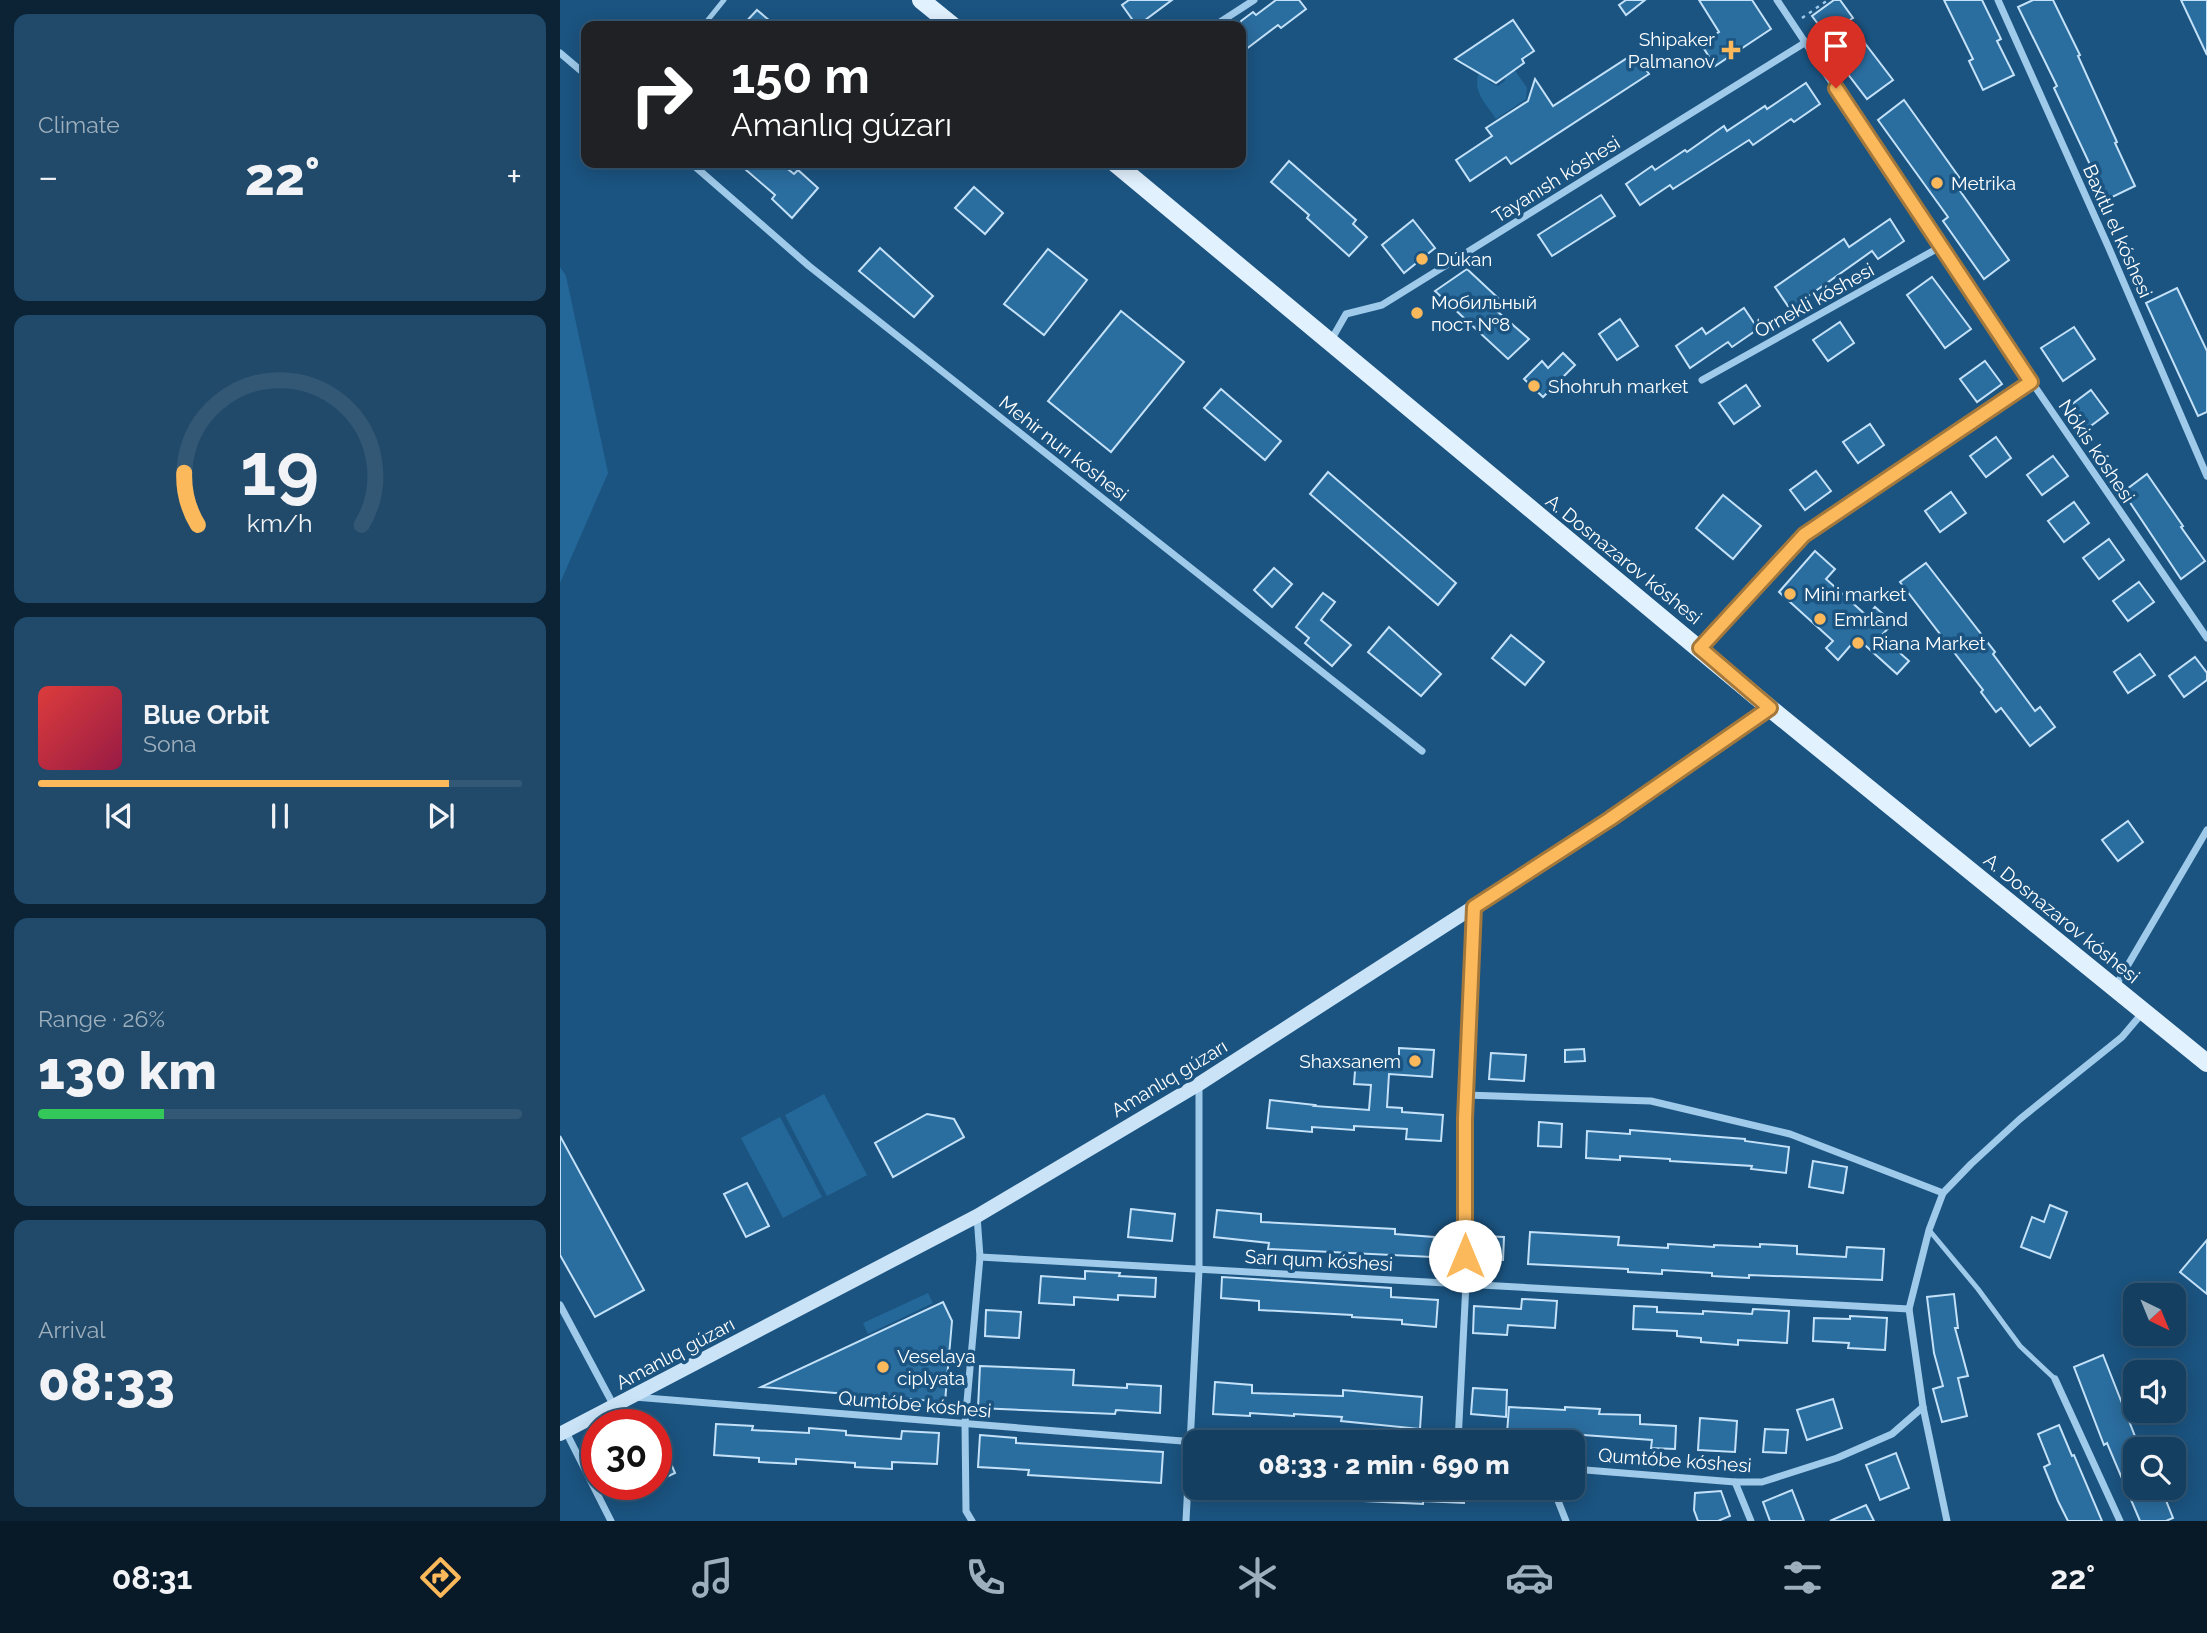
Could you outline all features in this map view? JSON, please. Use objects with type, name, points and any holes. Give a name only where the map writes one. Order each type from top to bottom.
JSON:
[{"type":"main road","points":[[921,0],[947,21]]},
{"type":"main road","name":"A. Dosnazarov kóshesi","points":[[1121,168],[1770,708],[2207,1063]]},
{"type":"street","points":[[1222,21],[1254,0]]},
{"type":"street","name":"Nókis kóshesi","points":[[1777,0],[1940,247],[2207,638]]},
{"type":"street","name":"Baxıtlı el kóshesi","points":[[1998,0],[2104,236],[2207,476]]},
{"type":"street","name":"Tayanısh kóshesi","points":[[1329,342],[1346,314],[1382,305],[1806,42]]},
{"type":"street","points":[[560,53],[581,71]]},
{"type":"street","name":"Mehir nurı kóshesi","points":[[697,168],[820,275],[1422,751]]},
{"type":"street","name":"Órnekli kóshesi","points":[[1702,380],[1940,247]]},
{"type":"street","points":[[1700,648],[1804,535],[2031,382]]},
{"type":"street","name":"Amanlıq gúzarı","points":[[563,1433],[977,1216],[1199,1084],[1620,812],[1770,708]]},
{"type":"street","points":[[2115,987],[2207,830]]},
{"type":"street","points":[[1459,1430],[1466,1283],[1466,1095],[1474,907]]},
{"type":"street","points":[[1947,1521],[1923,1407],[1909,1309],[1929,1230],[1943,1193],[2020,1119],[2122,1037],[2144,1011]]},
{"type":"street","points":[[1193,1430],[1199,1270],[1199,1084]]},
{"type":"street","points":[[1466,1095],[1651,1101],[1790,1134],[1943,1193]]},
{"type":"street","points":[[972,1521],[966,1511],[965,1424],[980,1257],[977,1216]]},
{"type":"street","name":"Sarı qum kóshesi","points":[[980,1257],[1909,1309]]},
{"type":"street","points":[[560,1305],[615,1407]]},
{"type":"street","points":[[2055,1379],[2120,1521]]},
{"type":"street","name":"Qumtóbe kóshesi","points":[[633,1397],[1183,1441]]},
{"type":"street","name":"Qumtóbe kóshesi","points":[[1585,1470],[1762,1482],[1837,1458],[1892,1434],[1923,1407]]},
{"type":"street","points":[[563,1433],[611,1521]]},
{"type":"street","points":[[1735,1482],[1751,1521]]},
{"type":"street","points":[[1186,1521],[1188,1500]]},
{"type":"street","points":[[1558,1500],[1566,1521]]},
{"type":"lane","points":[[707,21],[724,0]]},
{"type":"lane","points":[[1929,1230],[2020,1346],[2055,1379]]},
{"type":"path","points":[[1793,23],[1828,0]]},
{"type":"shaded area","points":[[1506,57],[1527,88],[1526,99],[1496,119],[1479,94],[1477,81],[1482,65],[1489,82],[1498,86],[1505,81]]},
{"type":"shaded area","points":[[560,267],[566,276],[608,473],[560,583]]},
{"type":"shaded area","points":[[824,1094],[867,1175],[827,1196],[785,1115]]},
{"type":"shaded area","points":[[780,1117],[822,1197],[783,1218],[741,1138]]},
{"type":"shaded area","points":[[928,1293],[933,1303],[868,1334],[863,1323]]},
{"type":"building","points":[[1129,0],[1172,0],[1144,21],[1133,21],[1122,5]]},
{"type":"building","points":[[1276,0],[1299,0],[1306,9],[1281,28],[1278,25],[1246,49],[1246,21],[1241,21],[1253,12],[1256,15]]},
{"type":"building","points":[[1626,0],[1645,0],[1626,15],[1619,5]]},
{"type":"building","points":[[1699,0],[1752,0],[1771,29],[1715,66],[1701,44],[1719,32]]},
{"type":"building","points":[[1834,0],[1840,0],[1853,18],[1848,21],[1893,80],[1867,99],[1831,52],[1836,48],[1812,16]]},
{"type":"building","points":[[1944,0],[1982,0],[2001,39],[1997,41],[2014,75],[1983,90],[1969,61],[1973,59]]},
{"type":"building","points":[[2033,0],[2053,0],[2080,55],[2078,56],[2135,186],[2104,201],[2054,88],[2057,86],[2018,7]]},
{"type":"building","points":[[2181,0],[2207,0],[2207,55]]},
{"type":"building","points":[[757,10],[770,21],[747,21]]},
{"type":"building","points":[[1513,20],[1534,51],[1522,59],[1524,63],[1496,83],[1455,59]]},
{"type":"building","points":[[1635,53],[1649,74],[1511,164],[1506,157],[1470,181],[1456,160],[1492,136],[1486,128],[1528,101],[1535,79],[1553,106]]},
{"type":"building","points":[[1806,83],[1820,104],[1794,122],[1791,119],[1753,145],[1749,140],[1673,189],[1670,185],[1640,205],[1626,184],[1652,166],[1655,170],[1685,150],[1687,152],[1724,126],[1727,131],[1765,106],[1767,109]]},
{"type":"building","points":[[1904,100],[1964,184],[1958,188],[2009,260],[1984,279],[1943,221],[1948,217],[1878,120]]},
{"type":"building","points":[[1289,161],[1356,220],[1353,224],[1367,237],[1349,256],[1307,218],[1309,215],[1271,182]]},
{"type":"building","points":[[744,168],[786,168],[794,174],[798,170],[818,188],[792,218],[772,199],[775,195]]},
{"type":"building","points":[[974,187],[1003,213],[985,234],[955,208]]},
{"type":"building","points":[[1601,195],[1615,216],[1552,256],[1538,235]]},
{"type":"building","points":[[1890,219],[1904,241],[1878,259],[1872,251],[1790,309],[1775,287],[1844,239],[1849,247]]},
{"type":"building","points":[[1413,220],[1435,248],[1404,273],[1382,245]]},
{"type":"building","points":[[880,248],[933,296],[914,317],[859,271]]},
{"type":"building","points":[[1048,249],[1087,280],[1044,335],[1004,304]]},
{"type":"building","points":[[1467,269],[1498,298],[1490,305],[1529,339],[1508,359],[1435,291]]},
{"type":"building","points":[[1932,277],[1971,329],[1945,348],[1907,295]]},
{"type":"building","points":[[2177,288],[2207,351],[2207,412],[2198,416],[2146,303]]},
{"type":"building","points":[[1744,308],[1758,329],[1732,347],[1728,342],[1690,368],[1676,346],[1702,328],[1706,334]]},
{"type":"building","points":[[1121,311],[1184,362],[1111,452],[1048,401]]},
{"type":"building","points":[[1620,319],[1638,346],[1617,360],[1599,334]]},
{"type":"building","points":[[1840,322],[1854,343],[1828,361],[1813,340]]},
{"type":"building","points":[[2074,327],[2095,359],[2063,381],[2041,348]]},
{"type":"building","points":[[1563,353],[1575,365],[1543,397],[1524,379],[1542,361],[1548,368]]},
{"type":"building","points":[[1985,361],[2002,384],[1977,402],[1960,379]]},
{"type":"building","points":[[1746,385],[1760,406],[1734,424],[1719,403]]},
{"type":"building","points":[[1221,389],[1281,441],[1265,460],[1204,408]]},
{"type":"building","points":[[2091,390],[2108,413],[2084,431],[2067,408]]},
{"type":"building","points":[[1870,424],[1884,445],[1858,463],[1843,442]]},
{"type":"building","points":[[1996,437],[2011,458],[1986,477],[1970,456]]},
{"type":"building","points":[[2053,456],[2068,476],[2042,495],[2027,475]]},
{"type":"building","points":[[1816,471],[1831,491],[1805,510],[1790,490]]},
{"type":"building","points":[[1328,472],[1456,583],[1438,605],[1310,494]]},
{"type":"building","points":[[2147,474],[2205,561],[2181,579],[2123,492]]},
{"type":"building","points":[[1951,492],[1966,513],[1940,532],[1925,511]]},
{"type":"building","points":[[1723,495],[1761,526],[1733,559],[1696,528]]},
{"type":"building","points":[[2074,502],[2089,523],[2064,542],[2048,521]]},
{"type":"building","points":[[2109,539],[2124,560],[2099,579],[2083,558]]},
{"type":"building","points":[[1815,551],[1835,569],[1826,579],[1867,616],[1875,607],[1893,623],[1881,636],[1909,661],[1897,674],[1857,638],[1838,660],[1826,648],[1833,641],[1779,592]]},
{"type":"building","points":[[1926,563],[1995,652],[1993,654],[2035,711],[2040,707],[2055,727],[2030,746],[2001,708],[1996,712],[1981,692],[1983,690],[1900,582]]},
{"type":"building","points":[[1274,568],[1292,584],[1272,607],[1254,590]]},
{"type":"building","points":[[2139,582],[2154,602],[2128,621],[2113,601]]},
{"type":"building","points":[[1323,593],[1335,602],[1321,620],[1351,645],[1332,666],[1305,643],[1309,638],[1296,627]]},
{"type":"building","points":[[1389,627],[1441,674],[1421,696],[1368,652]]},
{"type":"building","points":[[1511,635],[1544,662],[1525,685],[1492,658]]},
{"type":"building","points":[[2140,654],[2155,675],[2128,693],[2114,672]]},
{"type":"building","points":[[2195,657],[2207,673],[2207,680],[2184,697],[2169,676]]},
{"type":"building","points":[[2128,821],[2143,842],[2118,861],[2102,840]]},
{"type":"building","points":[[1399,1048],[1434,1050],[1432,1077],[1389,1074],[1387,1107],[1402,1108],[1402,1112],[1443,1115],[1441,1141],[1406,1139],[1407,1129],[1354,1126],[1354,1130],[1312,1127],[1312,1132],[1267,1128],[1270,1100],[1369,1110],[1371,1085],[1354,1084],[1356,1058],[1399,1061]]},
{"type":"building","points":[[1584,1049],[1585,1061],[1565,1062],[1565,1050]]},
{"type":"building","points":[[1491,1053],[1526,1055],[1524,1081],[1489,1079]]},
{"type":"building","points":[[927,1114],[954,1119],[964,1137],[893,1177],[875,1143]]},
{"type":"building","points":[[1539,1122],[1562,1124],[1561,1147],[1538,1146]]},
{"type":"building","points":[[1630,1130],[1745,1139],[1789,1147],[1786,1173],[1751,1169],[1752,1166],[1670,1159],[1620,1156],[1620,1160],[1586,1158],[1587,1131],[1630,1134]]},
{"type":"building","points":[[560,1136],[644,1290],[595,1317],[560,1255]]},
{"type":"building","points":[[1813,1161],[1847,1167],[1843,1193],[1809,1187]]},
{"type":"building","points":[[747,1183],[769,1226],[746,1237],[724,1194]]},
{"type":"building","points":[[2050,1205],[2067,1212],[2050,1258],[2021,1247],[2032,1217],[2044,1222]]},
{"type":"building","points":[[1131,1209],[1175,1214],[1172,1241],[1128,1237]]},
{"type":"building","points":[[1217,1210],[1261,1214],[1261,1222],[1395,1229],[1395,1234],[1434,1237],[1432,1257],[1268,1249],[1269,1243],[1214,1237]]},
{"type":"building","points":[[1530,1232],[1619,1237],[1618,1245],[1668,1248],[1668,1244],[1714,1247],[1760,1247],[1760,1244],[1797,1246],[1797,1254],[1846,1257],[1847,1247],[1884,1249],[1882,1280],[1749,1275],[1749,1278],[1712,1276],[1712,1273],[1662,1270],[1662,1274],[1628,1272],[1628,1269],[1528,1264]]},
{"type":"building","points":[[1481,1236],[1504,1237],[1503,1260],[1480,1259]]},
{"type":"building","points":[[2207,1240],[2207,1294],[2180,1272]]},
{"type":"building","points":[[1085,1271],[1156,1278],[1155,1297],[1118,1295],[1118,1300],[1074,1297],[1074,1305],[1039,1303],[1041,1276],[1085,1279]]},
{"type":"building","points":[[1222,1277],[1391,1288],[1391,1297],[1438,1300],[1436,1327],[1402,1324],[1402,1320],[1352,1315],[1259,1310],[1259,1301],[1221,1298]]},
{"type":"building","points":[[1954,1294],[1958,1328],[1955,1328],[1968,1376],[1958,1378],[1967,1416],[1942,1422],[1933,1389],[1943,1386],[1934,1353],[1927,1297]]},
{"type":"building","points":[[1522,1299],[1557,1301],[1555,1328],[1508,1325],[1507,1335],[1473,1333],[1474,1306],[1521,1309]]},
{"type":"building","points":[[943,1302],[952,1321],[945,1402],[761,1387]]},
{"type":"building","points":[[1634,1306],[1657,1307],[1657,1312],[1703,1314],[1703,1311],[1752,1314],[1753,1309],[1789,1311],[1787,1343],[1738,1340],[1738,1345],[1701,1342],[1701,1338],[1677,1336],[1677,1331],[1633,1329]]},
{"type":"building","points":[[986,1310],[1021,1312],[1019,1338],[985,1336]]},
{"type":"building","points":[[1850,1316],[1887,1318],[1885,1350],[1848,1348],[1849,1343],[1813,1341],[1814,1318],[1850,1319]]},
{"type":"building","points":[[2103,1355],[2123,1406],[2123,1423],[2130,1423],[2135,1437],[2123,1437],[2123,1481],[2107,1443],[2104,1445],[2074,1367]]},
{"type":"building","points":[[980,1366],[1074,1370],[1073,1385],[1127,1388],[1127,1384],[1161,1386],[1160,1413],[1116,1410],[1115,1414],[978,1408]]},
{"type":"building","points":[[1215,1382],[1252,1385],[1252,1393],[1343,1396],[1343,1390],[1422,1397],[1420,1429],[1341,1421],[1342,1417],[1213,1414]]},
{"type":"building","points":[[1473,1388],[1507,1390],[1506,1417],[1471,1414]]},
{"type":"building","points":[[1833,1399],[1842,1428],[1807,1440],[1797,1410]]},
{"type":"building","points":[[1509,1407],[1600,1409],[1599,1414],[1640,1415],[1640,1424],[1676,1426],[1675,1449],[1651,1448],[1652,1440],[1585,1435],[1585,1430],[1507,1430]]},
{"type":"building","points":[[1700,1418],[1737,1421],[1735,1452],[1698,1450]]},
{"type":"building","points":[[716,1424],[753,1426],[752,1430],[809,1433],[809,1428],[846,1431],[846,1435],[901,1439],[902,1431],[939,1433],[937,1464],[892,1462],[892,1469],[855,1467],[855,1463],[796,1459],[796,1464],[759,1462],[759,1458],[714,1455]]},
{"type":"building","points":[[2059,1425],[2102,1521],[2068,1521],[2058,1501],[2044,1467],[2050,1464],[2038,1434]]},
{"type":"building","points":[[1765,1429],[1788,1430],[1786,1453],[1763,1452]]},
{"type":"building","points":[[980,1435],[1016,1438],[1016,1443],[1163,1452],[1161,1483],[1028,1475],[1029,1470],[978,1467]]},
{"type":"building","points":[[1896,1453],[1909,1488],[1880,1500],[1866,1465]]},
{"type":"building","points":[[1792,1490],[1804,1521],[1770,1521],[1763,1502]]},
{"type":"building","points":[[1721,1491],[1730,1516],[1718,1521],[1698,1521],[1694,1510],[1695,1493]]},
{"type":"building","points":[[1344,1500],[1464,1500],[1464,1503],[1423,1501],[1423,1504]]},
{"type":"building","points":[[2131,1500],[2166,1500],[2173,1518],[2166,1521],[2140,1521]]},
{"type":"building","points":[[1866,1505],[1874,1521],[1830,1521]]},
{"type":"place","name":"Shipaker Palmanov","points":[[1731,50]]},
{"type":"place","name":"Metrika","points":[[1937,183]]},
{"type":"place","name":"Dúkan","points":[[1422,259]]},
{"type":"place","name":"Мобильный пост №8","points":[[1417,313]]},
{"type":"place","name":"Shohruh market","points":[[1534,386]]},
{"type":"place","name":"Mini market","points":[[1790,594]]},
{"type":"place","name":"Emrland","points":[[1820,619]]},
{"type":"place","name":"Riana Market","points":[[1858,643]]},
{"type":"place","name":"Shaxsanem","points":[[1415,1061]]},
{"type":"place","name":"Veselaya ciplyata","points":[[883,1367]]},
{"type":"route","points":[[1465,1256],[1465,1119],[1474,907],[1610,819],[1770,708],[1700,648],[1804,535],[2031,382],[1836,88]]}]
